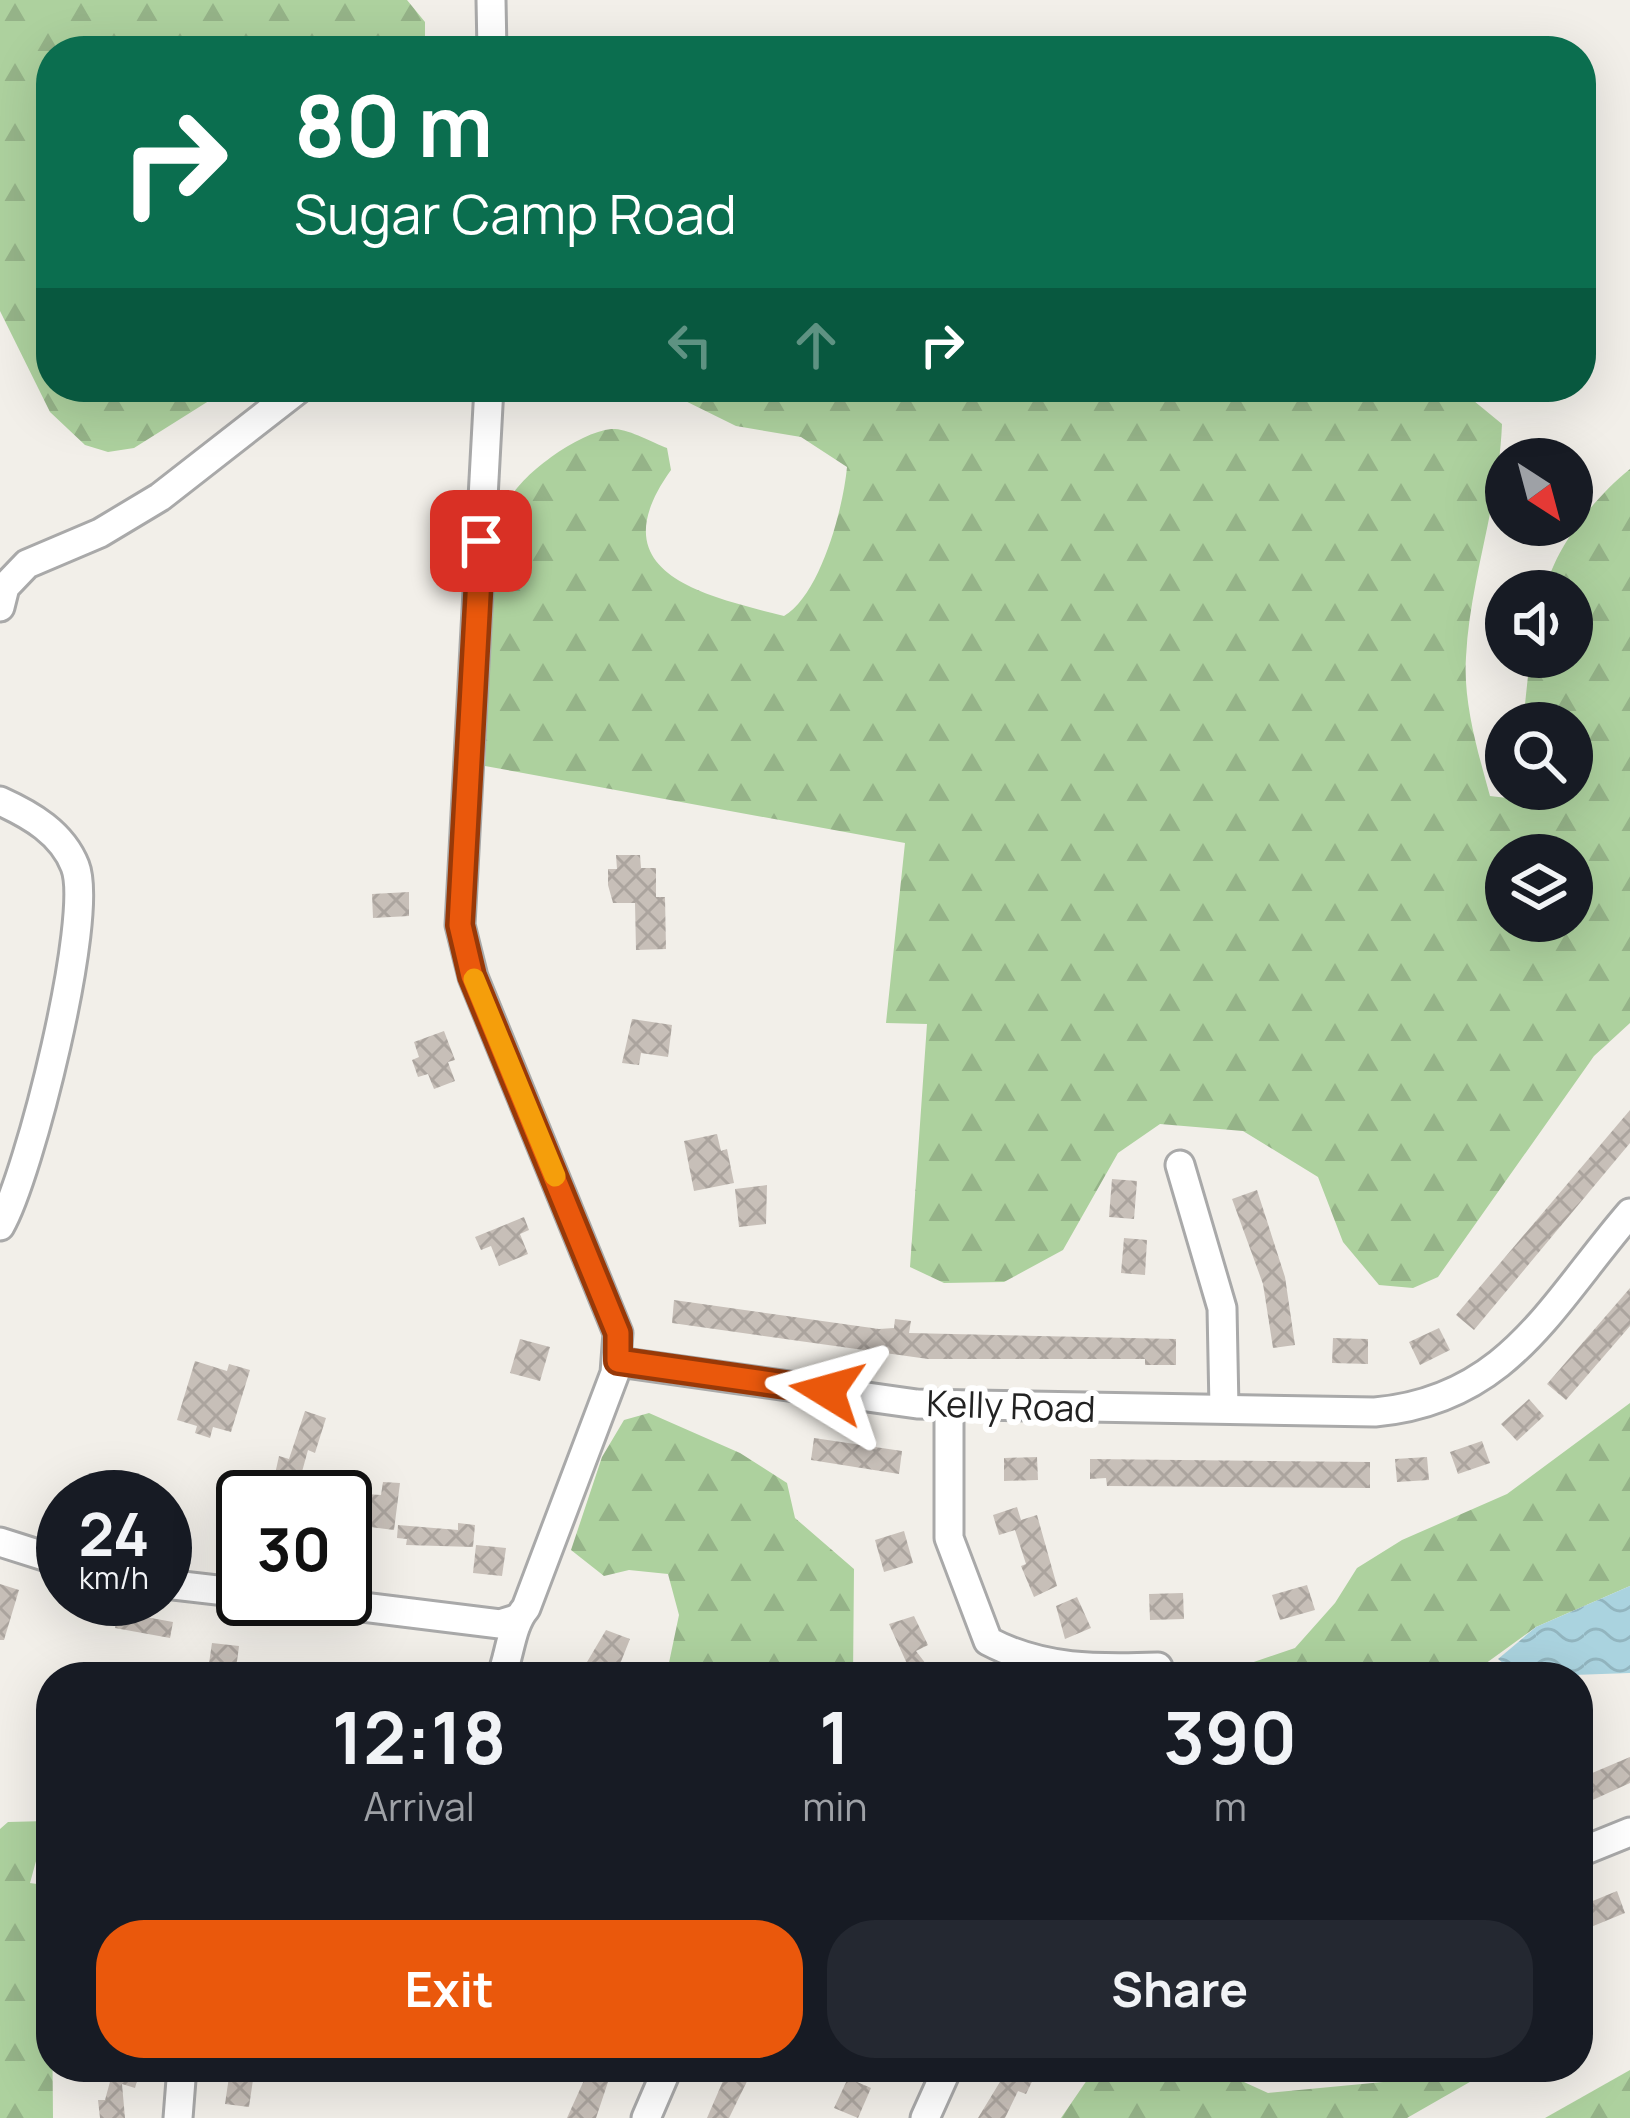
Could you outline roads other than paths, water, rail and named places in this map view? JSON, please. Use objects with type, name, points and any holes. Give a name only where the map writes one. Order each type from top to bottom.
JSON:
[{"type":"street","points":[[490,0],[491,36]]},
{"type":"street","points":[[0,607],[5,587],[27,564],[100,533],[160,497],[282,402]]},
{"type":"street","points":[[488,402],[460,925],[472,976],[618,1333],[618,1361],[526,1608],[517,1619],[507,1662]]},
{"type":"street","points":[[0,801],[26,813],[64,846],[74,864],[80,902],[61,1020],[18,1190],[0,1226]]},
{"type":"street","points":[[1180,1166],[1222,1308],[1225,1408]]},
{"type":"street","name":"Kelly Road","points":[[618,1361],[949,1406],[1418,1408],[1470,1388],[1524,1340],[1630,1213]]},
{"type":"street","points":[[949,1406],[949,1538],[988,1641],[1019,1657],[1044,1662]]},
{"type":"street","points":[[0,1542],[36,1553]]},
{"type":"street","points":[[372,1608],[500,1624],[517,1619]]},
{"type":"street","points":[[1593,1847],[1630,1832]]},
{"type":"street","points":[[178,2118],[181,2082]]},
{"type":"street","points":[[646,2118],[662,2082]]},
{"type":"street","points":[[925,2118],[941,2082]]},
{"type":"water","points":[[1630,1586],[1630,1673],[1593,1674],[1593,1662],[1498,1659],[1536,1627]]}]
